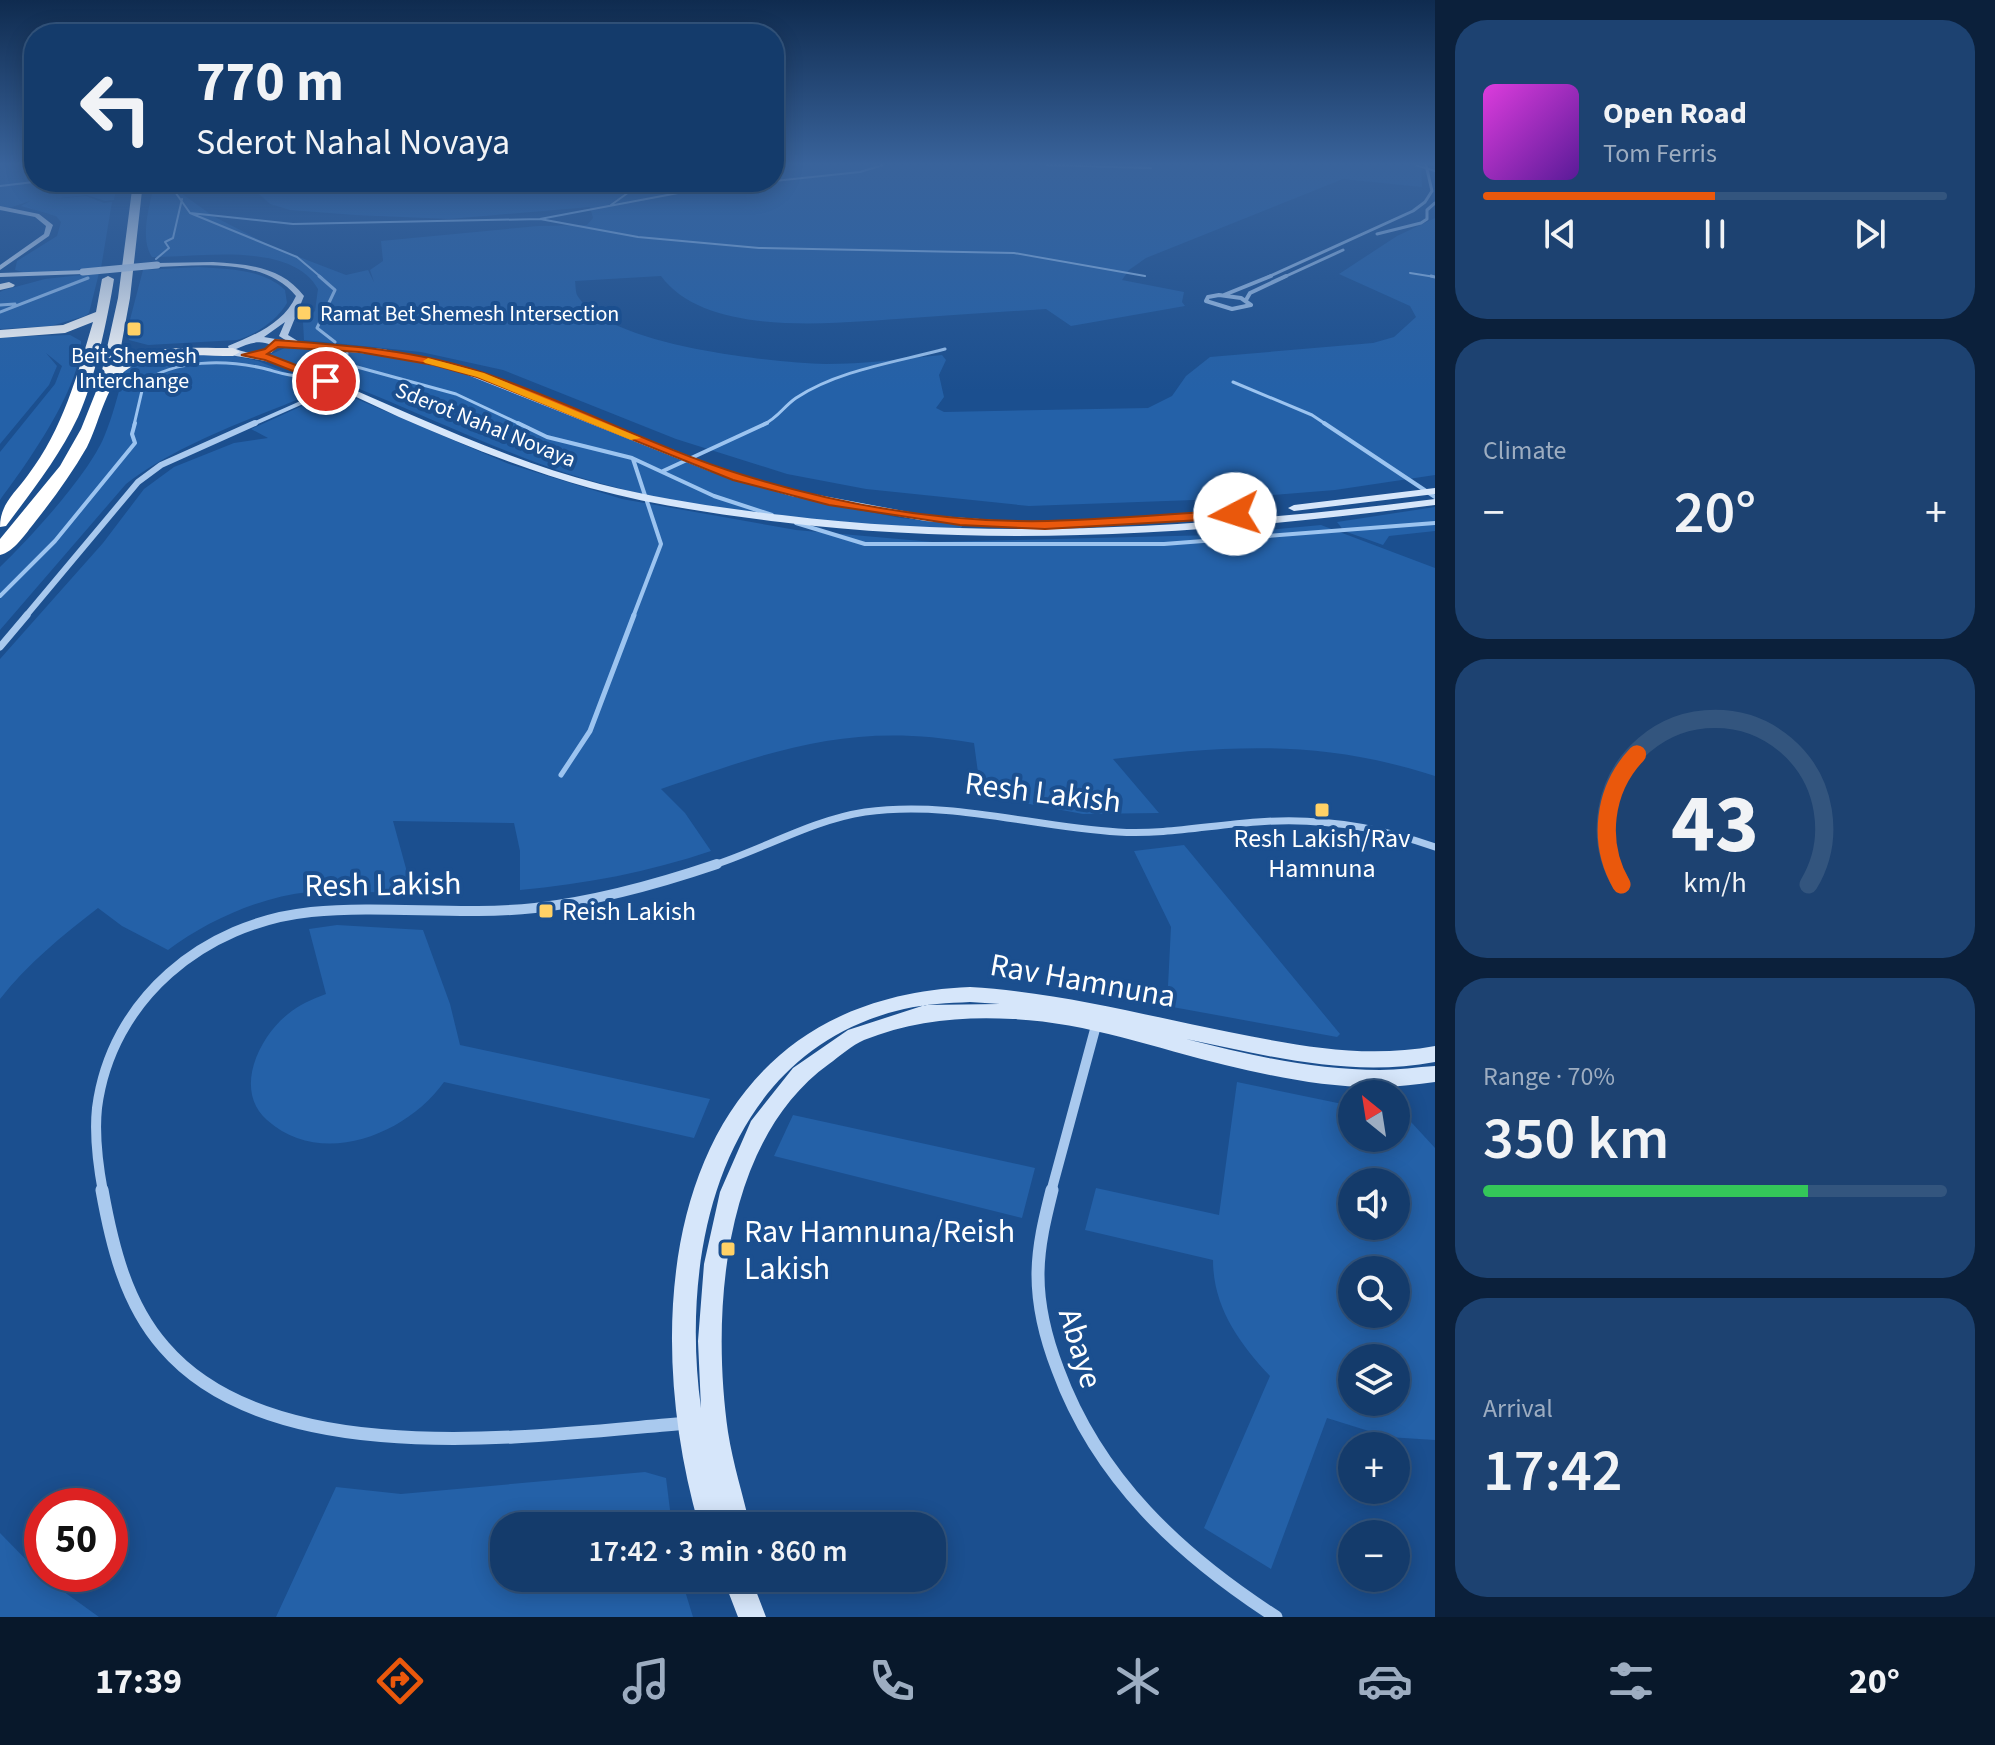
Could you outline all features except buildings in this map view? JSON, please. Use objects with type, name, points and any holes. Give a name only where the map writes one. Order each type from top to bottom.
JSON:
[{"type":"highway","points":[[103,394],[118,326],[130,240]]},
{"type":"highway","points":[[0,522],[38,473],[72,415],[102,314],[112,255]]},
{"type":"highway","points":[[40,333],[73,327],[102,314]]},
{"type":"highway","points":[[118,326],[120,339],[129,348],[242,348]]},
{"type":"highway","points":[[0,334],[83,335],[88,337],[92,348]]},
{"type":"highway","points":[[0,550],[62,471],[81,442],[118,370],[134,361],[171,354],[242,348]]},
{"type":"main road","points":[[39,240],[4,265],[9,281],[157,265],[212,264],[264,271],[294,287],[300,296],[284,338],[319,347]]},
{"type":"main road","points":[[242,348],[268,351],[275,335],[293,313]]},
{"type":"main road","points":[[242,348],[293,313]]},
{"type":"main road","name":"Sderot Nahal Novaya","points":[[242,348],[274,342],[383,352],[458,368],[737,478],[829,502],[925,518],[1045,525],[1123,522],[1262,512],[1435,491]]},
{"type":"main road","name":"Sderot Nahal Novaya","points":[[242,348],[512,459],[576,481],[657,500],[808,522],[967,533],[1099,534],[1258,523],[1435,502]]},
{"type":"main road","name":"Rav Hamnuna","points":[[702,1422],[720,1226],[734,1177],[753,1134],[794,1079],[840,1043],[863,1031],[926,1013],[984,1009],[1098,1019],[1324,1058],[1376,1062],[1435,1054]]},
{"type":"main road","name":"Rav Hamnuna","points":[[1098,1019],[1314,1074],[1385,1079],[1435,1074]]},
{"type":"main road","points":[[702,1422],[700,1475],[709,1512]]},
{"type":"main road","points":[[702,1422],[731,1512]]},
{"type":"street","points":[[1224,295],[1246,300],[1251,305],[1239,309],[1218,307],[1206,301],[1208,297],[1239,291],[1348,240]]},
{"type":"street","points":[[1246,300],[1250,293],[1364,240]]},
{"type":"street","points":[[0,647],[138,482],[186,452],[321,394],[329,388],[326,381]]},
{"type":"street","points":[[321,394],[353,392]]},
{"type":"street","name":"Resh Lakish","points":[[702,1422],[418,1439],[359,1434],[284,1420],[251,1410],[219,1394],[166,1349],[135,1305],[124,1281],[104,1199],[94,1134],[99,1092],[109,1054],[138,1004],[182,961],[229,933],[274,916],[319,909],[491,911],[568,902],[673,879],[833,820],[896,808],[962,809],[1123,832],[1178,831],[1265,821],[1329,821],[1387,832],[1435,847]]},
{"type":"street","name":"Abaye","points":[[1098,1019],[1038,1254],[1038,1288],[1043,1324],[1073,1412],[1097,1454],[1181,1551],[1225,1587],[1276,1617]]},
{"type":"shaded area","points":[[50,240],[106,240],[101,268],[30,274],[15,270],[17,261]]},
{"type":"shaded area","points":[[146,240],[260,240],[346,275],[368,270],[374,282],[370,270],[383,261],[381,241],[1190,240],[1146,258],[1129,270],[1122,280],[1184,292],[1182,302],[1185,306],[1071,326],[1046,309],[849,322],[778,322],[710,310],[682,296],[661,276],[575,281],[578,296],[597,315],[623,328],[693,348],[768,360],[825,364],[942,355],[946,360],[939,375],[944,397],[936,408],[944,412],[1148,408],[1172,396],[1186,376],[1210,357],[1373,343],[1394,337],[1416,317],[1410,306],[1339,274],[1390,240],[1435,240],[1435,475],[1335,490],[1221,499],[1029,506],[866,489],[787,474],[676,439],[503,370],[421,352],[304,340],[303,322],[315,311],[318,289],[305,274],[287,263],[241,255],[152,257]]},
{"type":"shaded area","points":[[199,267],[245,271],[266,278],[285,290],[287,303],[265,326],[237,340],[148,345],[129,340],[127,331],[143,270]]},
{"type":"shaded area","points":[[99,273],[89,313],[85,316],[51,326],[0,329],[0,292],[45,279]]},
{"type":"shaded area","points":[[70,335],[81,341],[73,380],[51,424],[0,500],[0,452],[55,384],[62,366],[46,353],[57,366],[49,385],[0,444],[0,337]]},
{"type":"shaded area","points":[[287,347],[375,352],[455,369],[729,478],[812,501],[901,518],[963,525],[961,528],[863,524],[762,515],[613,487],[491,445],[343,383],[267,356]]},
{"type":"shaded area","points":[[218,353],[258,361],[310,382],[315,388],[313,393],[193,444],[126,484],[0,630],[0,567],[58,505],[96,452],[110,421],[125,371],[145,359]]},
{"type":"shaded area","points":[[345,394],[509,464],[622,499],[796,530],[933,542],[1214,535],[1321,525],[1435,568],[1435,776],[1393,764],[1314,751],[1236,748],[1156,754],[1113,759],[1159,813],[1083,814],[981,795],[974,743],[889,735],[814,743],[741,762],[661,789],[685,813],[711,851],[617,876],[520,890],[520,851],[514,823],[393,821],[413,894],[335,891],[271,899],[199,929],[168,950],[122,926],[98,908],[33,962],[0,999],[0,659],[103,543],[144,489],[174,467],[234,443],[268,438],[251,429],[326,395]]},
{"type":"shaded area","points":[[1435,507],[1435,531],[1389,536],[1383,545],[1344,531],[1337,522]]},
{"type":"shaded area","points":[[1184,845],[1340,1034],[1337,1037],[1167,1006],[1171,927],[1134,851]]},
{"type":"shaded area","points":[[337,925],[423,930],[450,1004],[460,1045],[710,1099],[694,1138],[444,1082],[428,1101],[408,1117],[362,1139],[337,1143],[313,1142],[289,1135],[267,1120],[257,1108],[252,1094],[254,1064],[277,1024],[297,1008],[326,994],[309,929]]},
{"type":"shaded area","points":[[1237,1082],[1338,1103],[1338,1152],[1410,1152],[1410,1121],[1435,1148],[1435,1440],[1410,1438],[1410,1432],[1372,1432],[1327,1418],[1271,1569],[1204,1528],[1270,1376],[1238,1337],[1223,1309],[1214,1277],[1213,1260],[1085,1230],[1096,1188],[1219,1215]]},
{"type":"shaded area","points":[[793,1115],[1035,1168],[1022,1218],[774,1156]]},
{"type":"shaded area","points":[[645,1472],[666,1478],[670,1512],[490,1512],[490,1592],[685,1592],[693,1617],[276,1617],[336,1487],[401,1494]]},
{"type":"shaded area","points":[[0,1533],[24,1558],[24,1592],[64,1592],[99,1617],[0,1617]]},
{"type":"waterway","points":[[156,259],[169,248],[165,242],[168,240]]},
{"type":"waterway","points":[[257,240],[297,257],[322,278]]},
{"type":"waterway","points":[[676,240],[759,248],[1014,253],[1145,276]]},
{"type":"waterway","points":[[1410,273],[1435,277],[1431,276]]},
{"type":"waterway","points":[[319,276],[335,290],[317,328],[335,342]]},
{"type":"waterway","points":[[0,312],[88,278]]},
{"type":"waterway","points":[[0,305],[15,304]]},
{"type":"waterway","points":[[764,424],[796,398],[830,380],[945,349]]},
{"type":"waterway","points":[[347,353],[346,364],[456,394],[522,425]]},
{"type":"waterway","points":[[316,371],[346,360]]},
{"type":"waterway","points":[[134,425],[144,382],[171,369],[217,363],[300,376]]},
{"type":"waterway","points":[[1233,382],[1312,415],[1435,497]]},
{"type":"waterway","points":[[0,596],[55,541],[135,443],[132,434],[135,423]]},
{"type":"waterway","points":[[518,423],[547,437],[632,458],[714,496],[772,515]]},
{"type":"waterway","points":[[663,471],[764,424]]},
{"type":"waterway","points":[[633,459],[661,544],[633,617]]},
{"type":"waterway","points":[[796,523],[865,544],[1164,544],[1435,523]]},
{"type":"waterway","points":[[561,775],[590,731],[634,615]]},
{"type":"slow traffic","points":[[428,361],[480,375],[635,438]]},
{"type":"place","name":"Ramat Bet Shemesh Intersection","points":[[304,313]]},
{"type":"place","name":"Beit Shemesh Interchange","points":[[134,329]]},
{"type":"place","name":"Resh Lakish/Rav Hamnuna","points":[[1322,810]]},
{"type":"place","name":"Reish Lakish","points":[[546,911]]},
{"type":"place","name":"Rav Hamnuna/Reish Lakish","points":[[728,1249]]},
{"type":"route","points":[[326,381],[267,357],[246,355],[268,351],[275,347],[275,343],[359,349],[435,362],[480,375],[737,478],[829,502],[893,513],[960,521],[1045,525],[1235,514]]}]
